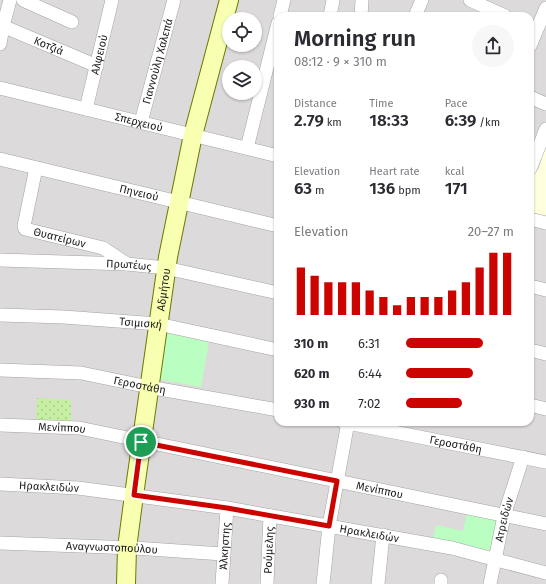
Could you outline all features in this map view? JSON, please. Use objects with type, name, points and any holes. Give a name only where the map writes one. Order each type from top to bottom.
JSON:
[{"type":"street","points":[[0,44],[1,26],[10,0]]},
{"type":"street","points":[[23,0],[72,22]]},
{"type":"street","name":"Αλφειού","points":[[86,109],[112,0]]},
{"type":"street","name":"Γιαννούλη Χαλεπά","points":[[141,122],[174,0]]},
{"type":"street","name":"Αδμήτου","points":[[126,584],[127,548],[166,268],[193,135],[228,0]]},
{"type":"street","points":[[281,12],[284,0]]},
{"type":"street","points":[[331,12],[333,0]]},
{"type":"street","points":[[361,12],[362,0]]},
{"type":"street","points":[[417,12],[422,0]]},
{"type":"street","points":[[470,0],[496,12]]},
{"type":"street","points":[[538,30],[546,8]]},
{"type":"street","name":"Κοτζιά","points":[[1,26],[96,66]]},
{"type":"street","points":[[247,148],[274,39]]},
{"type":"street","name":"Σπερχειού","points":[[0,88],[274,155]]},
{"type":"street","points":[[534,99],[546,104]]},
{"type":"street","points":[[534,159],[546,129]]},
{"type":"street","name":"Πηνειού","points":[[0,159],[274,225]]},
{"type":"street","name":"Θυατείρων","points":[[36,168],[24,226],[25,229],[103,248],[127,264]]},
{"type":"street","points":[[534,220],[546,223]]},
{"type":"street","name":"Πρωτέως","points":[[0,260],[127,264],[166,268],[274,292]]},
{"type":"street","points":[[534,287],[546,290]]},
{"type":"street","name":"Τσιμισκή","points":[[0,315],[64,317],[158,324],[274,349]]},
{"type":"street","points":[[534,351],[546,354]]},
{"type":"street","name":"Γεροστάθη","points":[[0,370],[82,373],[274,409]]},
{"type":"street","points":[[534,406],[546,409]]},
{"type":"street","name":"Μενίππου","points":[[0,425],[79,428],[141,442],[546,524]]},
{"type":"street","points":[[323,584],[329,526],[345,426]]},
{"type":"street","name":"Γεροστάθη","points":[[366,426],[546,462]]},
{"type":"street","name":"Ατρειδών","points":[[490,584],[504,516],[522,457]]},
{"type":"street","name":"Ηρακλειδών","points":[[0,484],[78,488],[227,508],[452,548],[546,573]]},
{"type":"street","name":"Άλκηστης","points":[[222,584],[227,508]]},
{"type":"street","name":"Ρούμελης","points":[[267,584],[270,516]]},
{"type":"street","points":[[378,584],[383,535]]},
{"type":"street","name":"Αναγνωστοπούλου","points":[[0,544],[127,548],[223,554]]},
{"type":"shaded area","points":[[0,0],[546,0],[546,584],[0,584]]},
{"type":"shaded area","points":[[546,143],[546,216],[534,213],[534,174],[535,171],[538,170],[542,159],[541,156]]},
{"type":"green space","points":[[163,332],[209,342],[201,387],[157,379]]},
{"type":"green space","points":[[37,398],[71,400],[71,422],[36,420]]},
{"type":"green space","points":[[467,513],[497,519],[491,551],[433,540],[436,525],[463,531]]},
{"type":"route","points":[[141,442],[337,481],[329,526],[227,508],[134,495],[141,442]]}]
